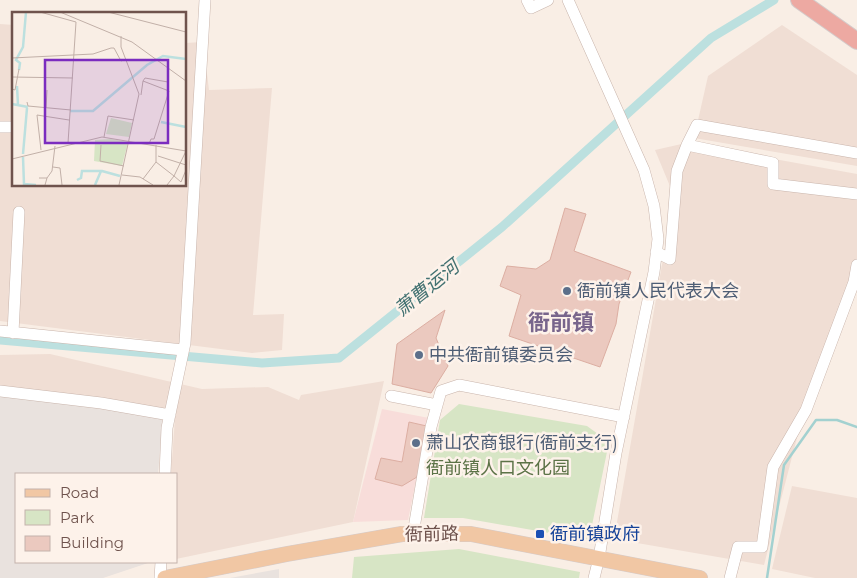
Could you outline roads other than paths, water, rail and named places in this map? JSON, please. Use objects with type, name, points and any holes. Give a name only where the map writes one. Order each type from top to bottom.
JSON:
[{"type":"highway","points":[[799,0],[820,6],[857,28]]},
{"type":"highway","points":[[820,6],[857,41]]},
{"type":"main road","name":"衙前路","points":[[165,578],[402,534],[472,534],[700,578]]},
{"type":"street","points":[[165,473],[167,428],[184,346],[205,0]]},
{"type":"street","points":[[527,0],[531,8],[548,0]]},
{"type":"street","points":[[568,0],[644,170],[654,206],[658,239],[654,272],[624,417],[594,578]]},
{"type":"street","points":[[656,252],[670,259],[677,171],[697,125],[857,153]]},
{"type":"street","points":[[186,126],[198,126]]},
{"type":"street","points":[[687,145],[773,164],[773,184],[857,194]]},
{"type":"street","points":[[13,333],[19,212]]},
{"type":"street","points":[[730,578],[738,547],[762,547],[773,466],[806,410],[854,282],[857,265]]},
{"type":"street","points":[[0,331],[184,346]]},
{"type":"street","points":[[413,534],[431,427],[441,391],[459,385],[624,417]]},
{"type":"street","points":[[0,391],[101,403],[170,415]]},
{"type":"street","points":[[391,396],[437,405]]},
{"type":"street","points":[[160,578],[161,563]]},
{"type":"waterway","name":"萧曹运河","points":[[0,340],[262,363],[339,358],[502,227],[711,38],[774,0]]},
{"type":"waterway","points":[[767,578],[784,465],[816,420],[837,420],[857,427]]},
{"type":"place","name":"衙前镇人民代表大会","points":[[567,291]]},
{"type":"place","name":"中共衙前镇委员会","points":[[419,355]]},
{"type":"place","name":"萧山农商银行(衙前支行)","points":[[416,443]]},
{"type":"place","name":"衙前镇政府","points":[[540,534]]},
{"type":"district","name":"衙前镇","points":[[561,322]]},
{"type":"park label","name":"衙前镇人口文化园","points":[[498,468]]}]
